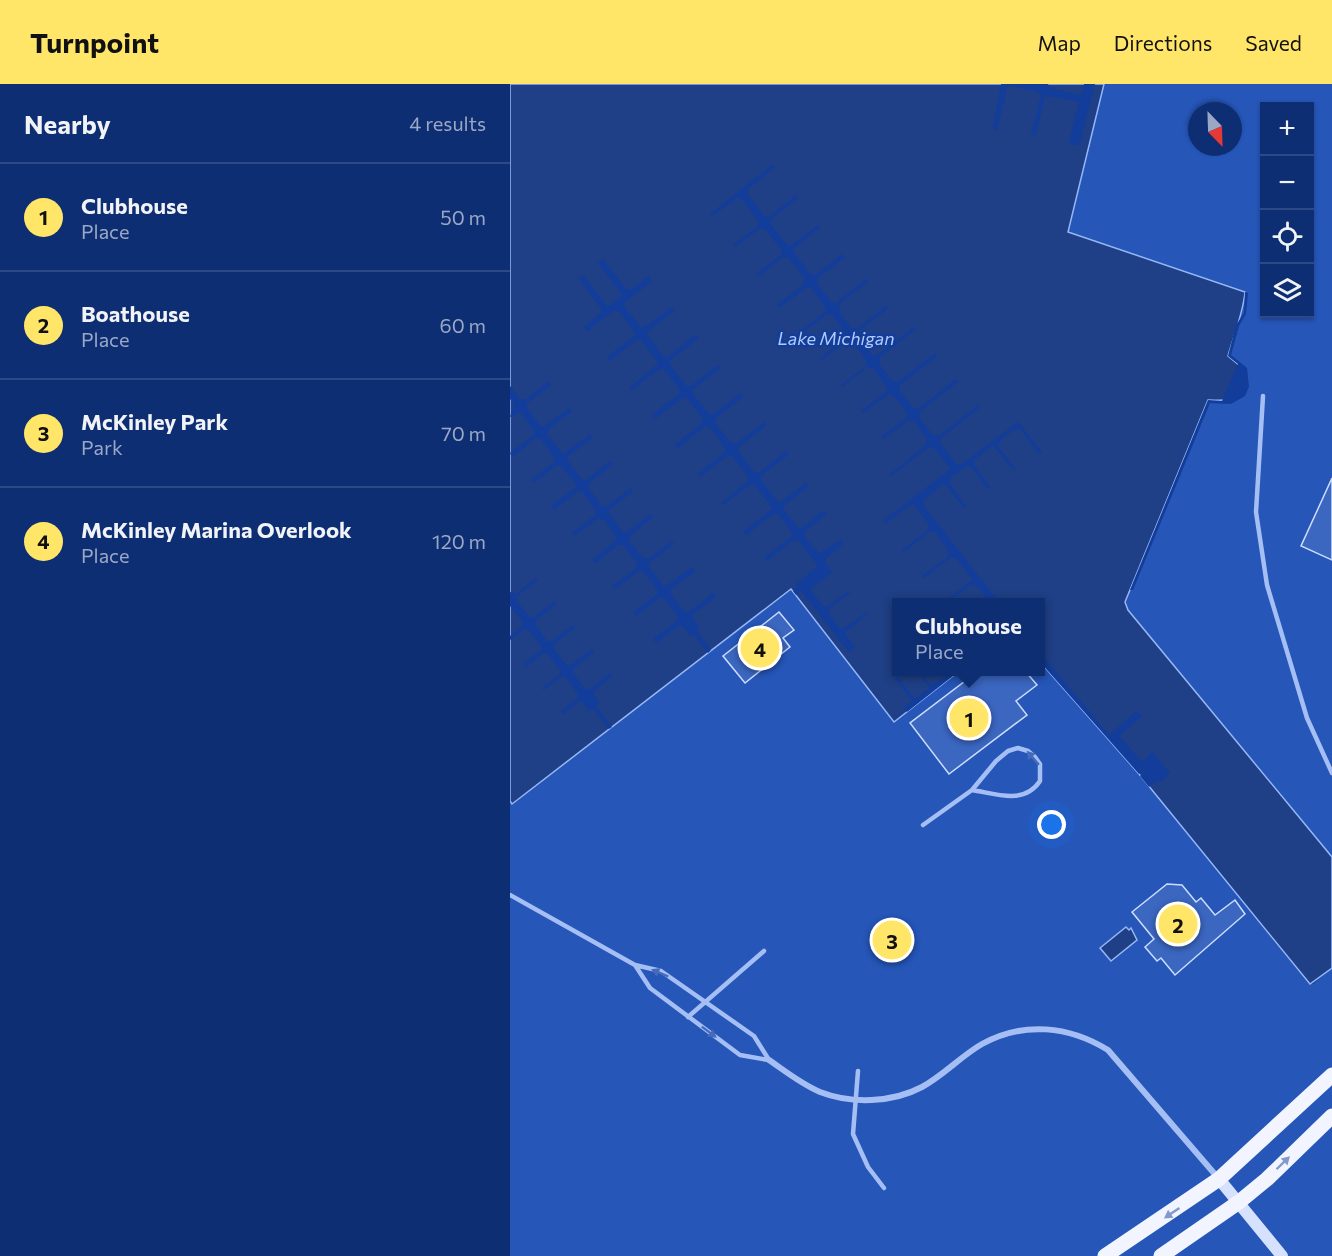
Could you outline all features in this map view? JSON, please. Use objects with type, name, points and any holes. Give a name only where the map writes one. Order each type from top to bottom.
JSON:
[{"type":"main road","points":[[1105,1256],[1219,1179],[1332,1075]]},
{"type":"main road","points":[[1161,1256],[1239,1202],[1267,1179],[1332,1116]]},
{"type":"street","points":[[769,1060],[820,1092],[857,1099],[885,1099],[923,1087],[981,1045],[999,1036],[1035,1028],[1070,1032],[1087,1037],[1108,1050],[1239,1202],[1282,1256]]},
{"type":"lane","points":[[1263,396],[1256,512],[1267,585],[1307,718],[1332,773]]},
{"type":"lane","points":[[923,825],[972,790],[1008,751],[1018,748],[1028,751],[1040,764],[1040,781],[1028,794],[1017,797],[972,790]]},
{"type":"lane","points":[[510,895],[635,965],[661,971],[754,1036],[769,1060]]},
{"type":"lane","points":[[688,1017],[764,951]]},
{"type":"lane","points":[[635,965],[650,988],[740,1056],[769,1060]]},
{"type":"lane","points":[[858,1071],[853,1134],[868,1167],[884,1188]]},
{"type":"shaded area","points":[[1104,84],[1332,84],[1332,857],[1128,610],[1125,602],[1228,356],[1245,292],[1068,232]]},
{"type":"shaded area","points":[[791,589],[894,722],[953,676],[1045,676],[1045,668],[1139,774],[1309,984],[1313,984],[1332,968],[1332,1256],[510,1256],[510,801],[513,804]]},
{"type":"water","name":"Lake Michigan","points":[[510,84],[1104,84],[1068,232],[1245,292],[1228,356],[1245,370],[1245,388],[1238,397],[1232,399],[1208,400],[1125,602],[1128,610],[1332,857],[1332,968],[1310,984],[1139,774],[1045,668],[1045,598],[892,598],[892,676],[953,676],[894,722],[791,589],[512,804],[510,801]]},
{"type":"water","points":[[1126,927],[1129,930],[1131,928],[1137,940],[1111,961],[1100,948]]},
{"type":"pier","points":[[1001,84],[1048,84],[1050,88],[1081,95],[1084,84],[1095,84],[1079,146],[1069,143],[1079,101],[1045,96],[1036,135],[1031,134],[1041,96],[1038,92],[1011,86],[1007,88],[997,130],[993,129]]},
{"type":"pier","points":[[772,165],[775,167],[748,189],[747,194],[764,216],[769,217],[796,195],[798,198],[771,219],[771,225],[787,245],[792,245],[818,225],[820,227],[794,248],[794,253],[810,274],[816,275],[842,254],[845,257],[818,278],[817,284],[831,302],[836,303],[866,279],[868,282],[840,303],[840,313],[851,328],[857,329],[887,305],[888,308],[859,331],[858,337],[872,355],[877,355],[914,327],[916,329],[880,357],[879,364],[892,381],[898,382],[935,353],[937,356],[900,385],[899,390],[913,408],[918,409],[956,379],[958,382],[920,411],[919,417],[932,434],[939,436],[978,405],[980,407],[941,438],[940,443],[956,464],[962,464],[1018,422],[1042,452],[1039,454],[1020,429],[1015,429],[999,441],[998,447],[1015,468],[1013,470],[993,445],[974,460],[974,465],[990,487],[988,489],[971,467],[967,466],[950,478],[949,483],[966,506],[964,508],[946,485],[942,485],[924,499],[923,505],[996,598],[987,598],[976,585],[972,584],[953,598],[949,598],[973,580],[956,558],[950,558],[924,578],[922,576],[948,557],[949,551],[935,532],[930,531],[904,552],[902,550],[928,530],[929,524],[913,503],[885,524],[883,521],[951,469],[934,448],[929,447],[891,476],[890,474],[926,445],[927,439],[914,421],[909,420],[883,439],[881,437],[906,418],[907,413],[893,395],[889,394],[863,413],[861,411],[886,392],[887,388],[873,368],[867,367],[842,387],[841,385],[866,366],[866,360],[852,341],[847,340],[822,360],[820,358],[845,338],[846,333],[832,315],[827,314],[800,335],[798,333],[825,312],[825,307],[811,288],[807,287],[779,308],[777,305],[803,285],[805,279],[789,258],[783,257],[759,276],[756,274],[781,255],[782,250],[765,229],[760,228],[735,247],[733,245],[758,226],[758,221],[741,198],[737,198],[712,216],[710,214]]},
{"type":"pier","points":[[603,259],[626,289],[631,290],[649,276],[652,281],[625,302],[625,307],[640,327],[645,327],[672,307],[675,310],[648,331],[647,335],[663,356],[668,357],[695,335],[698,339],[670,360],[670,365],[686,386],[691,386],[718,365],[721,368],[693,389],[693,394],[709,414],[714,414],[741,393],[743,397],[716,418],[715,423],[731,443],[736,444],[764,422],[766,426],[739,447],[738,452],[754,472],[759,473],[786,451],[789,454],[761,476],[761,480],[777,501],[781,502],[806,483],[808,487],[784,505],[784,510],[798,528],[802,528],[823,511],[826,515],[805,531],[804,536],[819,554],[840,540],[843,544],[826,558],[825,563],[832,572],[812,588],[812,592],[823,606],[827,607],[848,591],[850,593],[829,609],[829,614],[839,628],[844,628],[866,613],[867,615],[846,631],[846,636],[855,647],[849,652],[801,591],[796,595],[793,591],[798,587],[796,584],[816,568],[817,564],[799,541],[793,540],[767,561],[764,558],[791,537],[792,532],[778,514],[773,514],[746,535],[743,532],[771,510],[771,506],[755,485],[750,485],[723,505],[721,503],[748,481],[748,476],[732,456],[727,456],[700,477],[698,474],[725,452],[725,448],[710,427],[704,427],[678,448],[675,445],[702,423],[702,418],[687,398],[682,398],[655,419],[652,415],[679,394],[680,390],[664,369],[659,369],[632,390],[630,387],[657,365],[657,361],[641,340],[636,340],[610,361],[607,357],[634,336],[634,331],[618,311],[613,311],[587,331],[584,327],[601,313],[601,308],[578,278],[583,275],[606,305],[611,305],[621,297],[621,293],[598,263]]},
{"type":"pier","points":[[1245,292],[1248,293],[1246,314],[1239,326],[1231,355],[1247,368],[1249,387],[1245,396],[1231,404],[1210,403],[1133,590],[1130,590],[1208,400],[1222,401],[1238,364],[1228,356],[1236,325],[1244,313]]},
{"type":"pier","points":[[549,381],[551,385],[527,403],[527,408],[540,426],[545,426],[569,408],[572,411],[548,429],[547,435],[561,452],[565,453],[590,434],[592,438],[568,456],[568,461],[581,479],[586,480],[610,461],[613,464],[589,483],[588,487],[602,506],[607,506],[631,488],[633,491],[609,510],[609,514],[623,532],[628,532],[651,514],[653,517],[630,536],[629,541],[643,558],[648,559],[672,541],[674,544],[650,562],[649,567],[663,586],[668,585],[692,567],[695,571],[671,589],[670,594],[685,612],[689,612],[713,593],[716,597],[693,614],[693,619],[700,628],[697,631],[711,650],[708,653],[693,633],[690,636],[683,626],[678,626],[656,643],[653,639],[677,621],[678,616],[664,598],[659,598],[636,616],[633,613],[657,594],[657,589],[643,571],[639,571],[615,589],[612,586],[636,568],[637,563],[623,545],[618,545],[595,563],[592,560],[616,541],[616,536],[603,519],[598,518],[574,536],[572,533],[596,515],[596,510],[582,492],[578,491],[554,510],[551,506],[575,488],[576,484],[561,466],[557,465],[533,483],[531,480],[554,462],[554,457],[541,439],[536,438],[512,457],[510,453],[534,435],[534,430],[520,412],[510,417],[514,404],[510,399],[510,386],[520,399],[525,400]]},
{"type":"pier","points":[[536,578],[538,580],[517,596],[517,601],[529,617],[534,617],[554,601],[556,604],[536,620],[535,624],[547,641],[552,641],[573,625],[575,628],[554,644],[554,649],[566,665],[571,665],[592,649],[594,652],[573,669],[573,673],[585,689],[590,689],[610,673],[612,676],[593,694],[599,703],[596,706],[612,727],[609,729],[593,709],[589,711],[583,702],[578,702],[563,714],[561,711],[578,698],[578,694],[566,677],[561,677],[544,690],[542,688],[560,674],[560,670],[548,654],[543,653],[526,667],[524,663],[541,650],[541,646],[529,630],[524,629],[510,640],[510,636],[522,626],[523,622],[510,606],[510,592],[516,594]]},
{"type":"pier","points":[[1045,659],[1109,735],[1137,711],[1142,716],[1119,736],[1142,762],[1152,752],[1170,773],[1160,782],[1158,780],[1149,787],[1140,776],[1147,768],[1139,774],[1045,668]]},
{"type":"pier","points":[[920,676],[932,686],[946,676],[953,676],[907,712],[904,708],[912,701],[895,678],[897,677],[915,699],[930,688]]},
{"type":"building","points":[[1332,478],[1332,560],[1301,546]]},
{"type":"building","points":[[779,612],[794,630],[783,638],[790,647],[745,683],[723,656]]},
{"type":"building","points":[[972,676],[1029,676],[1037,685],[1016,701],[1027,715],[949,774],[910,723]]},
{"type":"building","points":[[1167,884],[1182,885],[1196,902],[1201,898],[1215,915],[1235,900],[1245,914],[1175,975],[1161,958],[1157,961],[1145,947],[1154,939],[1132,912]]},
{"type":"place","name":"McKinley Marina Overlook","points":[[760,648]]},
{"type":"place","name":"Clubhouse","points":[[969,718]]},
{"type":"place","name":"Boathouse","points":[[1178,924]]},
{"type":"place","name":"McKinley Park","points":[[892,940]]}]
